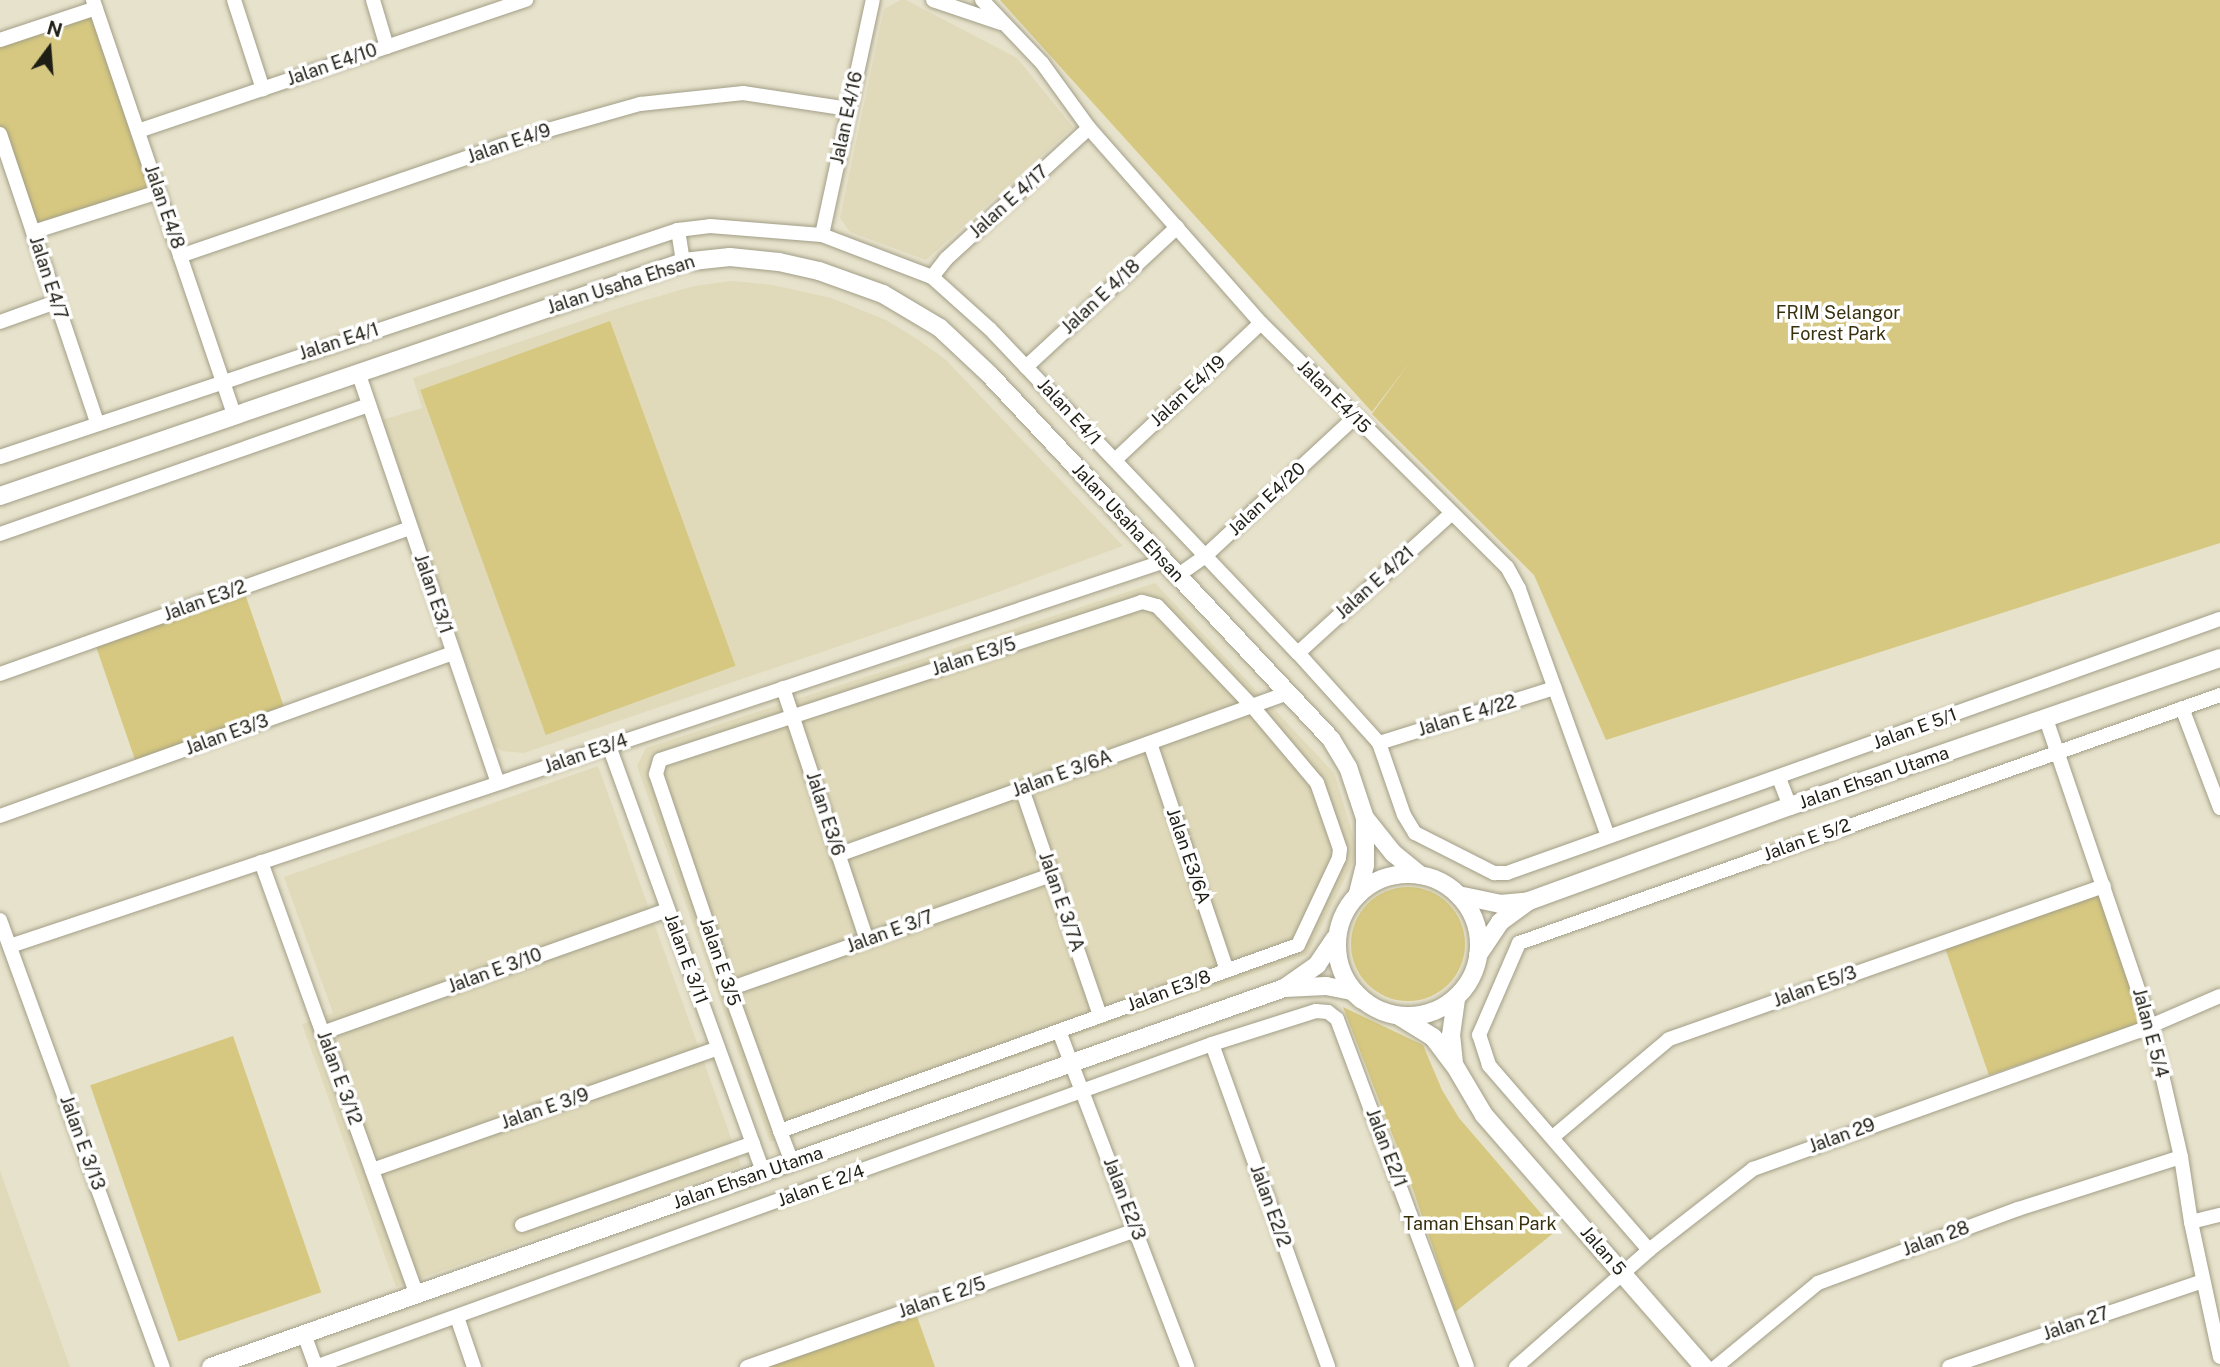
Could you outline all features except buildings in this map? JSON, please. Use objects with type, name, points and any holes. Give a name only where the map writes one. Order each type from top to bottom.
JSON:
[{"type":"street","points":[[234,0],[263,89]]},
{"type":"street","points":[[373,0],[387,47]]},
{"type":"street","name":"Jalan E4/10","points":[[138,131],[510,3],[526,0]]},
{"type":"street","name":"Jalan E4/16","points":[[822,235],[873,0]]},
{"type":"street","points":[[933,0],[1004,24]]},
{"type":"street","name":"Jalan E4/15","points":[[982,0],[1042,63],[1089,128],[1261,323],[1515,578],[1608,836]]},
{"type":"street","points":[[0,40],[94,4]]},
{"type":"street","name":"Jalan E4/8","points":[[94,4],[234,415]]},
{"type":"street","name":"Jalan E4/9","points":[[180,256],[548,130],[640,104],[743,93],[849,108]]},
{"type":"street","name":"Jalan E 4/17","points":[[932,277],[946,259],[1089,128]]},
{"type":"street","name":"Jalan E4/7","points":[[0,134],[97,422]]},
{"type":"street","points":[[0,185],[15,180]]},
{"type":"street","points":[[33,232],[158,192]]},
{"type":"street","name":"Jalan E4/1","points":[[0,457],[97,422],[678,230],[710,226],[822,235],[932,277],[981,320],[1298,653],[1379,743]]},
{"type":"street","name":"Jalan E 4/18","points":[[1026,367],[1177,227]]},
{"type":"street","points":[[678,230],[683,262]]},
{"type":"street","name":"Jalan Usaha Ehsan","points":[[0,496],[683,262],[730,257],[779,262],[819,271],[883,294],[940,328],[989,374],[1340,752],[1366,818],[1384,844],[1418,873]]},
{"type":"street","points":[[0,322],[56,302]]},
{"type":"street","name":"Jalan E4/19","points":[[1115,460],[1261,323]]},
{"type":"street","name":"Jalan E3/1","points":[[358,372],[498,783]]},
{"type":"street","points":[[0,534],[369,405]]},
{"type":"street","name":"Jalan E4/20","points":[[1177,576],[1204,557],[1354,418]]},
{"type":"street","name":"Jalan E 4/21","points":[[1298,653],[1452,513]]},
{"type":"street","name":"Jalan E3/2","points":[[0,674],[411,528]]},
{"type":"street","name":"Jalan E3/4","points":[[10,946],[1162,562]]},
{"type":"street","name":"Jalan E3/5","points":[[660,760],[1142,602],[1157,606],[1252,706]]},
{"type":"street","name":"Jalan E 5/1","points":[[1379,743],[1404,815],[1415,834],[1481,868],[1507,873],[2220,619]]},
{"type":"street","name":"Jalan E3/3","points":[[0,816],[453,653]]},
{"type":"street","name":"Jalan Ehsan Utama","points":[[1463,897],[1500,904],[1529,901],[1790,806],[2220,658]]},
{"type":"street","name":"Jalan E3/6","points":[[783,688],[867,940]]},
{"type":"street","name":"Jalan E 4/22","points":[[1379,743],[1555,688]]},
{"type":"street","name":"Jalan E 3/6A","points":[[838,855],[1286,694]]},
{"type":"street","name":"Jalan E 5/2","points":[[1554,1136],[1489,1065],[1479,1035],[1519,943],[2220,695]]},
{"type":"street","name":"Jalan E3/8","points":[[780,1131],[1298,945],[1339,858],[1337,841],[1318,783],[1252,706]]},
{"type":"street","points":[[2182,708],[2220,808]]},
{"type":"street","name":"Jalan E 5/4","points":[[2046,719],[2151,1027],[2181,1157],[2191,1222],[2220,1357]]},
{"type":"street","name":"Jalan E3/6A","points":[[1150,743],[1227,970]]},
{"type":"street","name":"Jalan E 3/11","points":[[609,746],[763,1172]]},
{"type":"street","name":"Jalan E 3/5","points":[[660,760],[656,774],[729,989],[792,1162]]},
{"type":"street","points":[[1779,778],[1790,806]]},
{"type":"street","name":"Jalan E 3/7A","points":[[1022,789],[1100,1016]]},
{"type":"street","name":"Jalan Usaha Ehsan","points":[[1358,894],[1365,864],[1366,818]]},
{"type":"street","name":"Jalan E 3/12","points":[[261,862],[416,1295]]},
{"type":"street","points":[[1418,873],[1463,897],[1475,918],[1478,955],[1474,971],[1456,999],[1431,1012],[1398,1016],[1383,1012],[1362,1000],[1341,970],[1337,935],[1344,912],[1358,894],[1373,883],[1391,876],[1418,873]]},
{"type":"street","name":"Jalan E 3/7","points":[[729,989],[1051,875]]},
{"type":"street","name":"Jalan E5/3","points":[[1554,1136],[1669,1039],[2104,886]]},
{"type":"street","name":"Jalan Ehsan Utama","points":[[1478,955],[1500,922],[1529,901]]},
{"type":"street","name":"Jalan E 3/10","points":[[322,1032],[668,910]]},
{"type":"street","name":"Jalan E 3/13","points":[[0,920],[163,1367]]},
{"type":"street","name":"Jalan Ehsan Utama","points":[[1284,988],[1323,959],[1337,935]]},
{"type":"street","name":"Jalan Ehsan Utama","points":[[211,1367],[1284,988],[1326,986],[1352,991],[1362,1000]]},
{"type":"street","name":"Jalan 29","points":[[1516,1367],[1649,1250],[1753,1169],[2151,1027],[2220,996]]},
{"type":"street","name":"Jalan 5","points":[[1455,1066],[1451,1035],[1456,999]]},
{"type":"street","name":"Jalan E 2/4","points":[[315,1367],[1212,1044],[1316,1011],[1328,1012]]},
{"type":"street","name":"Jalan E2/1","points":[[1328,1012],[1337,1019],[1467,1367]]},
{"type":"street","name":"Jalan 5","points":[[1398,1016],[1424,1029],[1455,1066],[1483,1115],[1704,1367]]},
{"type":"street","name":"Jalan E2/3","points":[[1059,1031],[1136,1230],[1184,1366]]},
{"type":"street","name":"Jalan E2/2","points":[[1212,1044],[1328,1367]]},
{"type":"street","name":"Jalan E 3/9","points":[[372,1170],[718,1048]]},
{"type":"street","points":[[1554,1136],[1649,1250]]},
{"type":"street","points":[[522,1225],[753,1143]]},
{"type":"street","name":"Jalan 28","points":[[1716,1367],[1818,1283],[2018,1209],[2181,1157]]},
{"type":"street","points":[[2191,1222],[2220,1215]]},
{"type":"street","name":"Jalan E 2/5","points":[[747,1367],[1136,1230]]},
{"type":"street","name":"Jalan 27","points":[[1949,1367],[2203,1281]]},
{"type":"street","points":[[457,1317],[474,1367]]},
{"type":"street","points":[[304,1334],[315,1367]]},
{"type":"shaded area","points":[[906,0],[1017,58],[1073,127],[926,260],[850,232],[840,218],[884,9]]},
{"type":"shaded area","points":[[732,281],[773,285],[831,298],[886,320],[917,339],[946,360],[1123,546],[987,596],[524,753],[502,751],[495,746],[382,420],[422,408],[413,378],[625,306],[694,286]]},
{"type":"shaded area","points":[[1155,583],[1334,773],[1358,852],[1307,955],[770,1142],[637,766],[646,748]]},
{"type":"shaded area","points":[[598,766],[741,1166],[396,1287],[302,1024],[333,1013],[284,877]]},
{"type":"shaded area","points":[[0,1171],[70,1367],[0,1367]]},
{"type":"green space","name":"FRIM Selangor Forest Park","points":[[1000,0],[2220,0],[2220,543],[1606,740],[1534,575],[1372,414],[1410,362],[1372,412]]},
{"type":"green space","points":[[96,8],[158,192],[33,232],[0,134],[0,40]]},
{"type":"green space","points":[[610,321],[736,666],[546,735],[420,390]]},
{"type":"green space","points":[[243,588],[286,713],[137,764],[94,639]]},
{"type":"green space","points":[[1408,887],[1430,891],[1448,904],[1461,922],[1465,944],[1461,966],[1448,984],[1430,997],[1408,1001],[1386,997],[1368,984],[1355,966],[1351,944],[1355,922],[1368,904],[1386,891]]},
{"type":"green space","points":[[2101,894],[2145,1022],[1989,1075],[1945,948]]},
{"type":"green space","name":"Taman Ehsan Park","points":[[1343,1007],[1423,1045],[1442,1090],[1459,1118],[1556,1231],[1455,1312],[1408,1175]]},
{"type":"green space","points":[[233,1036],[321,1292],[178,1341],[90,1085]]},
{"type":"green space","points":[[914,1308],[935,1367],[747,1367]]}]
